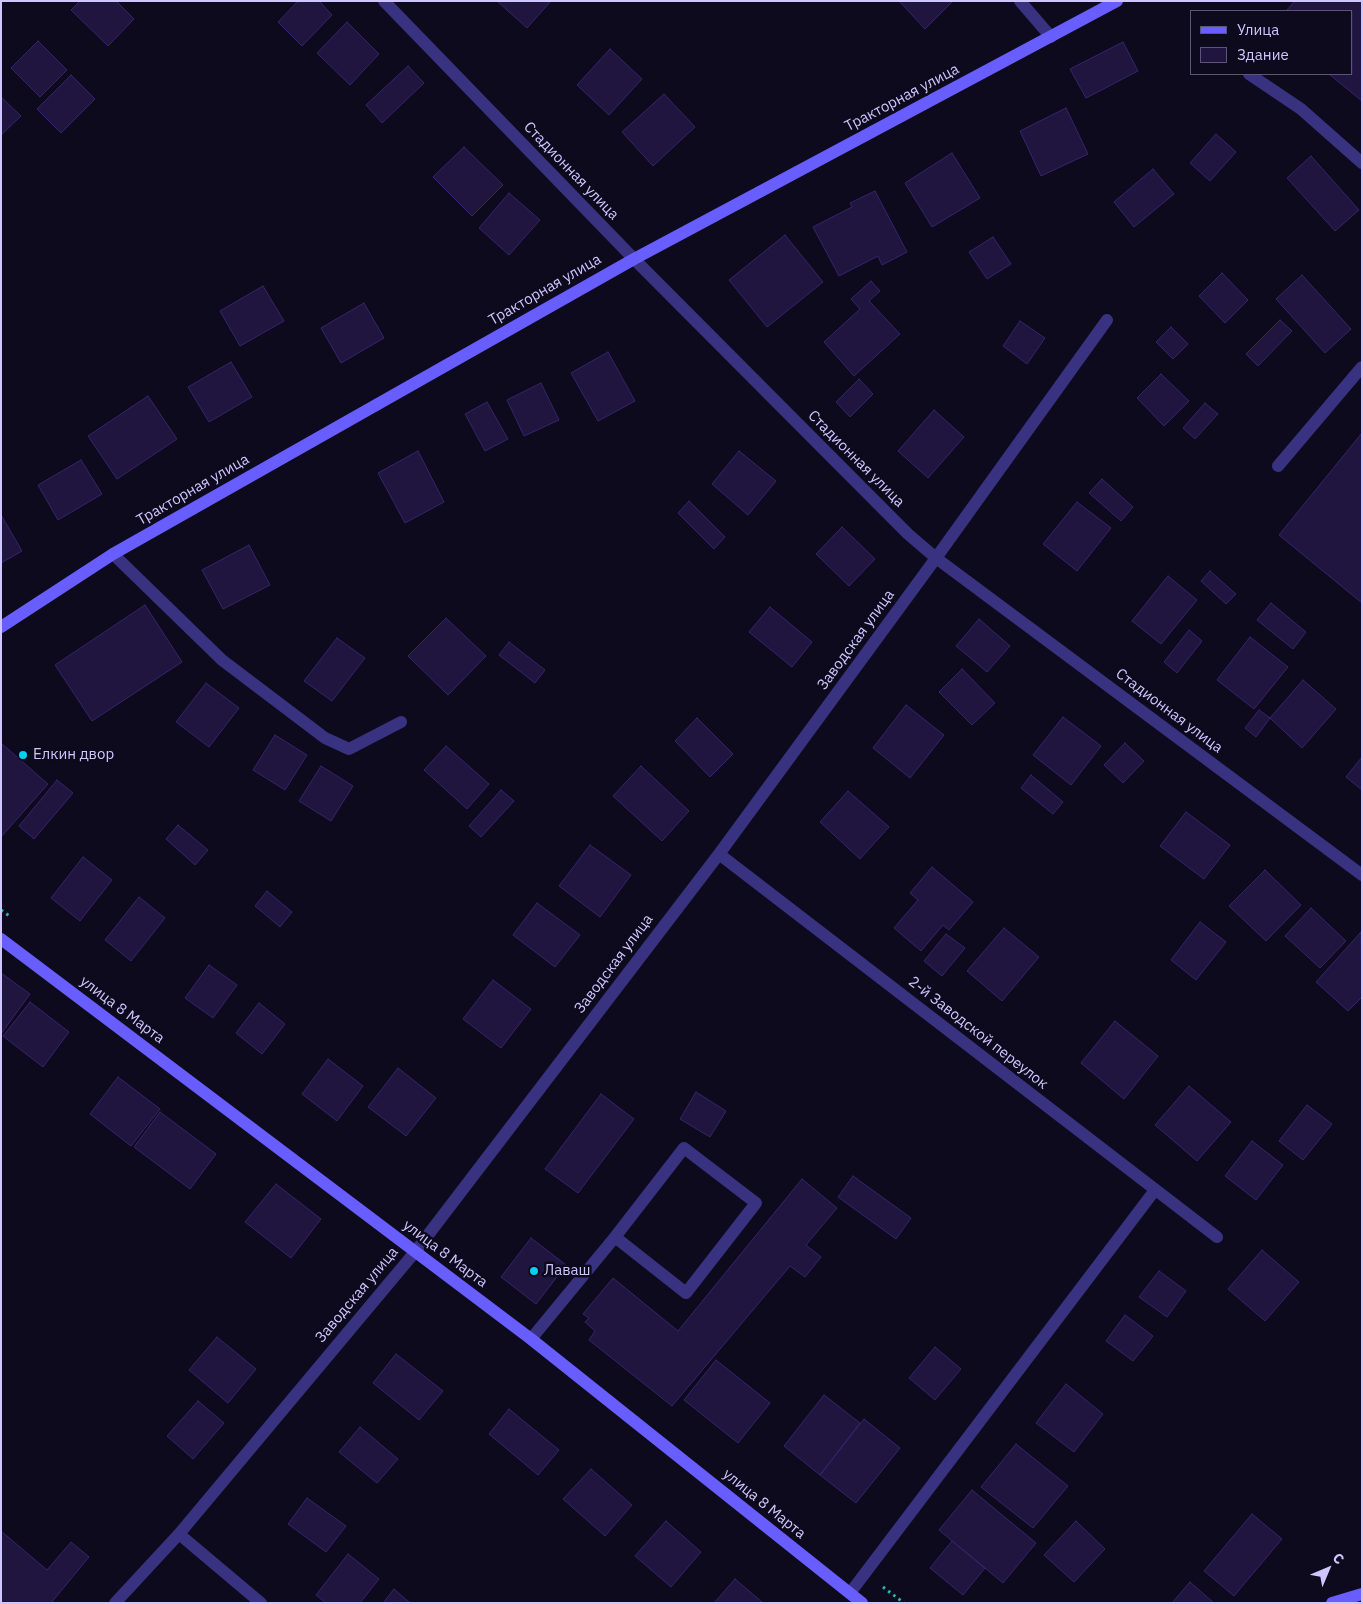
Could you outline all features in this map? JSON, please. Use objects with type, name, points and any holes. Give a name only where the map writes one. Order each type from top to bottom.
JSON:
[{"type":"main road","name":"Тракторная улица","points":[[1,627],[113,554],[634,259],[1117,1]]},
{"type":"main road","name":"улица 8 Марта","points":[[1,939],[531,1339],[862,1603]]},
{"type":"main road","points":[[1332,1603],[1362,1594]]},
{"type":"street","name":"Стадионная улица","points":[[384,1],[634,259],[908,534],[936,558],[1362,875]]},
{"type":"street","points":[[1020,1],[1051,37]]},
{"type":"street","points":[[1250,75],[1301,109],[1362,163]]},
{"type":"street","name":"Заводская улица","points":[[115,1603],[179,1534],[415,1252],[719,854],[936,558],[1107,320]]},
{"type":"street","points":[[1278,466],[1362,367]]},
{"type":"street","points":[[113,554],[222,660],[325,738],[348,749],[401,722]]},
{"type":"street","name":"2-й Заводской переулок","points":[[719,854],[1217,1237]]},
{"type":"street","points":[[531,1339],[615,1237],[684,1148],[756,1203],[686,1293],[615,1237]]},
{"type":"street","points":[[850,1593],[1155,1190]]},
{"type":"street","points":[[179,1534],[261,1603]]},
{"type":"building","points":[[80,1],[116,1],[134,19],[108,46],[71,10]]},
{"type":"building","points":[[298,1],[319,1],[332,15],[302,46],[278,22]]},
{"type":"building","points":[[497,1],[551,1],[527,28]]},
{"type":"building","points":[[899,1],[953,1],[925,29]]},
{"type":"building","points":[[1295,1],[1362,1],[1362,101],[1330,75],[1353,75],[1353,10],[1287,10]]},
{"type":"building","points":[[347,22],[379,54],[350,85],[317,53]]},
{"type":"building","points":[[38,41],[67,70],[40,97],[11,68]]},
{"type":"building","points":[[1123,42],[1138,71],[1086,98],[1070,69]]},
{"type":"building","points":[[610,49],[642,79],[609,115],[577,85]]},
{"type":"building","points":[[408,66],[424,83],[382,123],[366,105]]},
{"type":"building","points":[[71,75],[95,99],[61,133],[37,109]]},
{"type":"building","points":[[664,94],[695,127],[653,166],[622,132]]},
{"type":"building","points":[[1,97],[21,116],[1,135]]},
{"type":"building","points":[[1066,108],[1088,154],[1041,176],[1020,131]]},
{"type":"building","points":[[1216,134],[1236,152],[1210,181],[1190,163]]},
{"type":"building","points":[[464,147],[503,185],[472,216],[433,177]]},
{"type":"building","points":[[952,153],[980,198],[932,227],[905,183]]},
{"type":"building","points":[[1311,156],[1359,210],[1335,231],[1287,178]]},
{"type":"building","points":[[1153,169],[1174,194],[1134,227],[1114,202]]},
{"type":"building","points":[[875,191],[907,252],[882,265],[878,256],[839,276],[813,227],[852,207],[850,203]]},
{"type":"building","points":[[509,193],[540,220],[509,255],[479,228]]},
{"type":"building","points":[[785,235],[823,282],[767,327],[729,280]]},
{"type":"building","points":[[993,237],[1011,264],[987,279],[969,252]]},
{"type":"building","points":[[1222,273],[1248,300],[1225,323],[1199,296]]},
{"type":"building","points":[[1302,275],[1351,329],[1325,353],[1276,299]]},
{"type":"building","points":[[871,281],[880,291],[869,301],[900,334],[854,376],[824,342],[860,309],[851,299]]},
{"type":"building","points":[[263,286],[284,321],[240,346],[220,311]]},
{"type":"building","points":[[364,303],[384,338],[341,363],[321,328]]},
{"type":"building","points":[[1280,320],[1292,331],[1258,366],[1246,354]]},
{"type":"building","points":[[1020,321],[1045,338],[1027,364],[1003,346]]},
{"type":"building","points":[[1171,327],[1188,344],[1173,359],[1156,342]]},
{"type":"building","points":[[608,352],[635,401],[598,421],[571,373]]},
{"type":"building","points":[[231,362],[252,397],[209,422],[188,387]]},
{"type":"building","points":[[1161,374],[1189,401],[1164,426],[1137,398]]},
{"type":"building","points":[[859,379],[873,394],[850,417],[836,402]]},
{"type":"building","points":[[541,383],[559,420],[524,436],[507,400]]},
{"type":"building","points":[[148,396],[177,439],[117,479],[88,436]]},
{"type":"building","points":[[487,402],[508,439],[485,451],[465,414]]},
{"type":"building","points":[[1205,403],[1218,414],[1195,439],[1183,428]]},
{"type":"building","points":[[934,410],[964,437],[928,478],[898,451]]},
{"type":"building","points":[[1362,433],[1362,603],[1279,535]]},
{"type":"building","points":[[418,451],[444,502],[405,523],[378,473]]},
{"type":"building","points":[[739,451],[776,481],[748,515],[712,484]]},
{"type":"building","points":[[81,460],[102,494],[58,520],[38,485]]},
{"type":"building","points":[[1102,479],[1133,507],[1121,521],[1089,493]]},
{"type":"building","points":[[689,501],[725,537],[714,549],[678,513]]},
{"type":"building","points":[[1077,502],[1111,528],[1077,571],[1043,544]]},
{"type":"building","points":[[1,515],[22,551],[1,563]]},
{"type":"building","points":[[842,527],[875,559],[849,586],[816,554]]},
{"type":"building","points":[[249,545],[270,585],[223,609],[202,570]]},
{"type":"building","points":[[1210,571],[1236,594],[1226,604],[1201,581]]},
{"type":"building","points":[[1168,576],[1197,600],[1161,644],[1132,621]]},
{"type":"building","points":[[1271,603],[1306,632],[1293,649],[1257,620]]},
{"type":"building","points":[[145,605],[182,662],[92,721],[55,665]]},
{"type":"building","points":[[770,607],[812,642],[792,667],[749,632]]},
{"type":"building","points":[[446,618],[486,656],[448,695],[408,656]]},
{"type":"building","points":[[979,619],[1010,646],[987,672],[956,646]]},
{"type":"building","points":[[1189,630],[1202,641],[1177,673],[1164,662]]},
{"type":"building","points":[[1250,637],[1288,667],[1254,709],[1217,680]]},
{"type":"building","points":[[337,638],[365,658],[332,701],[304,681]]},
{"type":"building","points":[[509,642],[545,670],[535,683],[499,655]]},
{"type":"building","points":[[962,669],[995,703],[972,725],[939,692]]},
{"type":"building","points":[[1303,680],[1336,709],[1302,748],[1270,718]]},
{"type":"building","points":[[206,683],[239,708],[209,747],[176,722]]},
{"type":"building","points":[[906,705],[944,735],[910,778],[873,748]]},
{"type":"building","points":[[1259,710],[1270,718],[1256,737],[1245,728]]},
{"type":"building","points":[[1063,717],[1101,746],[1071,785],[1033,755]]},
{"type":"building","points":[[697,718],[733,754],[710,777],[675,741]]},
{"type":"building","points":[[275,735],[307,755],[285,790],[253,770]]},
{"type":"building","points":[[1,743],[48,784],[1,837]]},
{"type":"building","points":[[1125,743],[1144,761],[1123,783],[1104,765]]},
{"type":"building","points":[[446,746],[489,784],[467,809],[424,770]]},
{"type":"building","points":[[1362,757],[1362,790],[1346,777]]},
{"type":"building","points":[[321,766],[353,786],[331,821],[299,801]]},
{"type":"building","points":[[641,766],[689,811],[662,841],[613,796]]},
{"type":"building","points":[[1031,775],[1063,802],[1053,814],[1021,788]]},
{"type":"building","points":[[57,780],[73,793],[34,839],[19,826]]},
{"type":"building","points":[[501,790],[514,801],[481,837],[469,826]]},
{"type":"building","points":[[848,791],[889,827],[860,859],[820,822]]},
{"type":"building","points":[[1186,812],[1230,845],[1204,879],[1160,846]]},
{"type":"building","points":[[178,825],[208,850],[195,865],[166,839]]},
{"type":"building","points":[[590,845],[631,875],[600,917],[559,886]]},
{"type":"building","points":[[83,857],[112,880],[80,921],[51,898]]},
{"type":"building","points":[[932,867],[973,902],[949,930],[943,925],[921,951],[894,928],[918,900],[910,893]]},
{"type":"building","points":[[1265,870],[1301,905],[1266,941],[1229,906]]},
{"type":"building","points":[[267,891],[292,912],[280,927],[255,906]]},
{"type":"building","points":[[139,897],[165,918],[131,961],[105,940]]},
{"type":"building","points":[[537,903],[580,935],[555,967],[513,935]]},
{"type":"building","points":[[1311,908],[1346,941],[1320,968],[1285,936]]},
{"type":"building","points":[[1200,922],[1226,942],[1196,980],[1171,960]]},
{"type":"building","points":[[1004,928],[1039,957],[1002,1001],[967,971]]},
{"type":"building","points":[[1361,932],[1362,997],[1348,1011],[1316,982]]},
{"type":"building","points":[[946,934],[965,948],[942,976],[924,961]]},
{"type":"building","points":[[209,965],[237,985],[213,1018],[185,998]]},
{"type":"building","points":[[1,973],[30,994],[1,1034]]},
{"type":"building","points":[[493,980],[531,1009],[501,1048],[463,1019]]},
{"type":"building","points":[[30,1002],[69,1032],[43,1067],[3,1036]]},
{"type":"building","points":[[259,1003],[285,1024],[262,1054],[236,1033]]},
{"type":"building","points":[[1115,1021],[1158,1056],[1124,1099],[1081,1063]]},
{"type":"building","points":[[328,1059],[363,1086],[337,1121],[302,1094]]},
{"type":"building","points":[[398,1068],[436,1098],[406,1136],[368,1107]]},
{"type":"building","points":[[118,1077],[160,1109],[131,1146],[90,1114]]},
{"type":"building","points":[[1189,1086],[1231,1122],[1197,1161],[1155,1125]]},
{"type":"building","points":[[696,1092],[726,1111],[710,1137],[680,1119]]},
{"type":"building","points":[[601,1094],[634,1119],[578,1193],[545,1169]]},
{"type":"building","points":[[1307,1105],[1332,1124],[1303,1160],[1279,1141]]},
{"type":"building","points":[[160,1112],[216,1154],[190,1189],[134,1147]]},
{"type":"building","points":[[1252,1141],[1283,1165],[1256,1200],[1225,1176]]},
{"type":"building","points":[[853,1176],[911,1218],[896,1239],[838,1197]]},
{"type":"building","points":[[802,1179],[837,1208],[806,1245],[821,1257],[805,1277],[790,1266],[672,1406],[589,1340],[595,1331],[585,1322],[589,1318],[583,1314],[613,1278],[678,1331]]},
{"type":"building","points":[[276,1184],[321,1219],[291,1258],[245,1222]]},
{"type":"building","name":"Лаваш","points":[[531,1238],[566,1265],[536,1304],[501,1277]]},
{"type":"building","points":[[1262,1250],[1299,1282],[1265,1321],[1228,1289]]},
{"type":"building","points":[[1159,1271],[1186,1291],[1167,1317],[1139,1297]]},
{"type":"building","points":[[1125,1315],[1153,1336],[1133,1361],[1106,1341]]},
{"type":"building","points":[[217,1337],[256,1369],[228,1403],[189,1370]]},
{"type":"building","points":[[935,1347],[961,1369],[935,1400],[909,1378]]},
{"type":"building","points":[[396,1354],[443,1391],[419,1420],[373,1383]]},
{"type":"building","points":[[716,1360],[770,1403],[738,1443],[684,1400]]},
{"type":"building","points":[[1066,1384],[1103,1414],[1074,1452],[1036,1423]]},
{"type":"building","points":[[824,1395],[860,1423],[820,1475],[784,1446]]},
{"type":"building","points":[[198,1401],[224,1423],[193,1459],[167,1436]]},
{"type":"building","points":[[509,1409],[559,1450],[538,1475],[489,1434]]},
{"type":"building","points":[[864,1419],[900,1448],[856,1503],[820,1475]]},
{"type":"building","points":[[360,1427],[398,1459],[377,1483],[339,1452]]},
{"type":"building","points":[[1016,1444],[1068,1486],[1033,1528],[981,1487]]},
{"type":"building","points":[[591,1469],[632,1505],[605,1536],[563,1499]]},
{"type":"building","points":[[972,1490],[1036,1543],[1003,1583],[939,1530]]},
{"type":"building","points":[[307,1498],[346,1526],[326,1552],[288,1524]]},
{"type":"building","points":[[1252,1514],[1282,1539],[1234,1596],[1204,1571]]},
{"type":"building","points":[[666,1521],[701,1552],[671,1587],[635,1556]]},
{"type":"building","points":[[1076,1521],[1105,1549],[1074,1582],[1044,1555]]},
{"type":"building","points":[[1,1531],[47,1570],[71,1542],[89,1557],[51,1603],[1,1603]]},
{"type":"building","points":[[952,1541],[985,1568],[963,1595],[930,1568]]},
{"type":"building","points":[[348,1554],[379,1579],[360,1603],[326,1603],[316,1595]]},
{"type":"building","points":[[735,1579],[763,1603],[714,1603]]},
{"type":"building","points":[[1190,1582],[1214,1603],[1172,1603]]},
{"type":"building","points":[[394,1589],[410,1603],[383,1603]]},
{"type":"place","name":"Елкин двор","points":[[23,755]]},
{"type":"place","name":"Лаваш","points":[[534,1271]]}]
